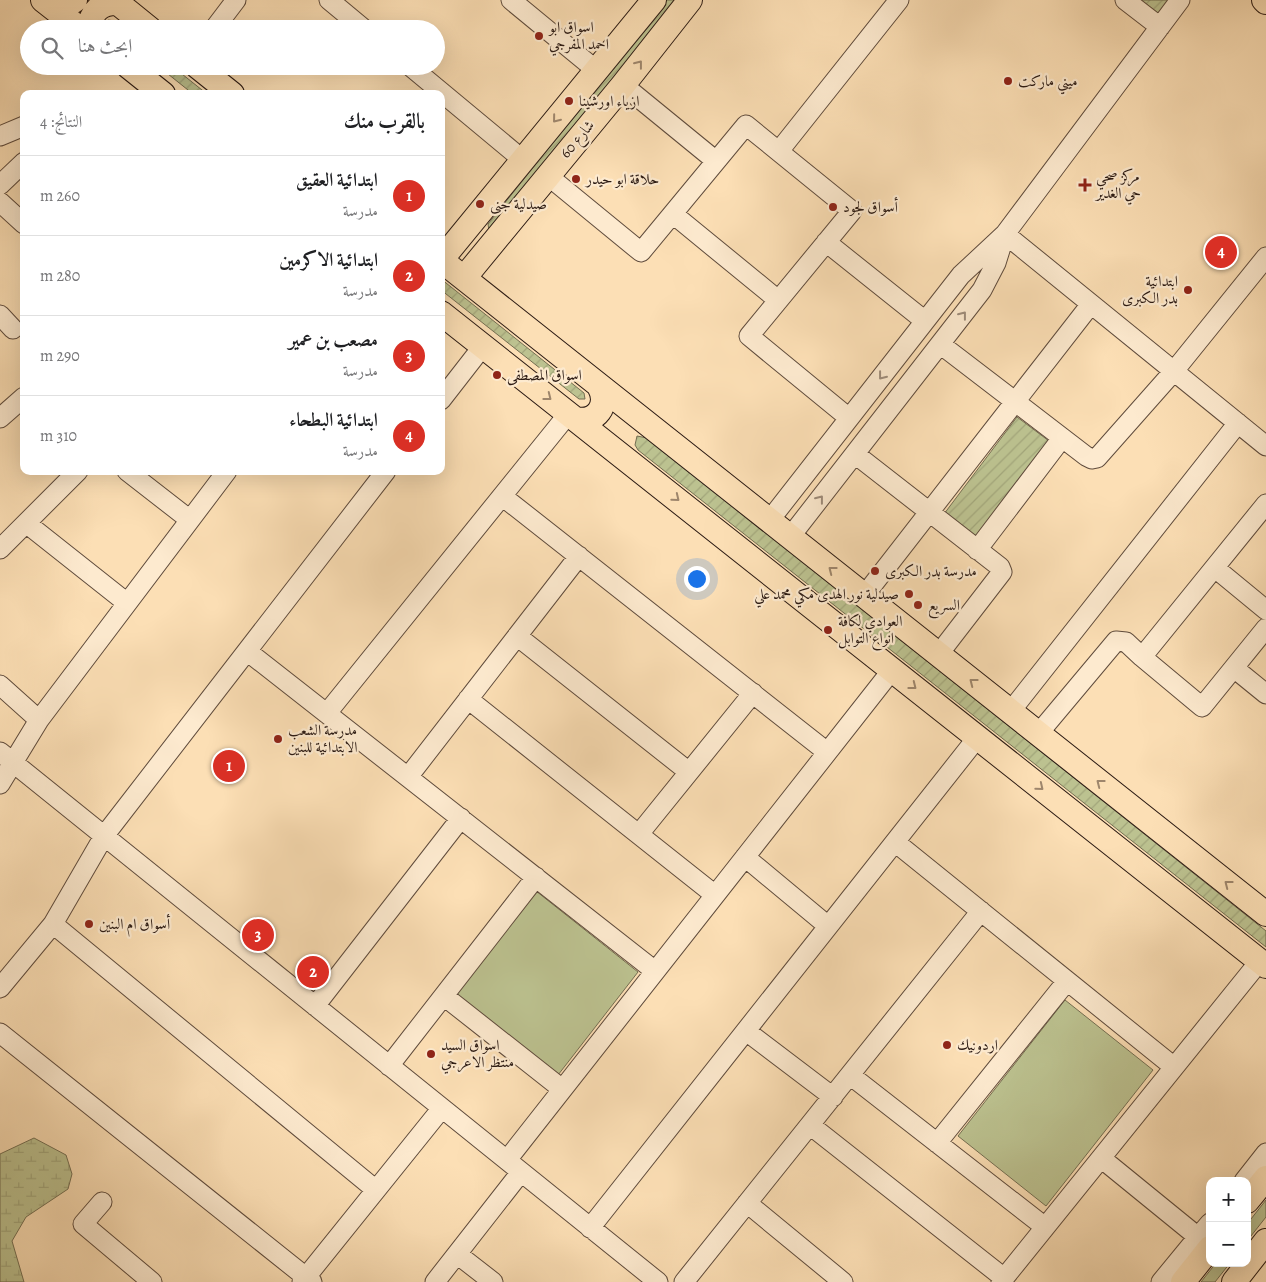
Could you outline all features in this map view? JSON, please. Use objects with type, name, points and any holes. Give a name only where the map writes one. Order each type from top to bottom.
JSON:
[{"type":"main road","points":[[47,3],[66,6],[75,0]]},
{"type":"main road","name":"شارع 60","points":[[445,255],[654,0]]},
{"type":"main road","name":"شارع 60","points":[[464,278],[623,85],[690,0]]},
{"type":"main road","points":[[91,20],[97,9],[103,4],[116,2],[139,20]]},
{"type":"main road","points":[[47,3],[69,20]]},
{"type":"main road","points":[[139,75],[157,90]]},
{"type":"main road","points":[[209,75],[227,90]]},
{"type":"main road","points":[[476,218],[483,233],[498,237]]},
{"type":"main road","points":[[445,263],[1266,914]]},
{"type":"main road","points":[[445,316],[1264,965]]},
{"type":"main road","points":[[572,416],[593,418],[601,409],[604,397],[599,386]]},
{"type":"main road","points":[[618,452],[612,439],[615,426],[626,418],[640,419]]},
{"type":"main road","points":[[1183,1282],[1206,1236]]},
{"type":"main road","points":[[1234,1282],[1266,1241]]},
{"type":"street","points":[[221,20],[236,0]]},
{"type":"street","points":[[329,0],[353,20]]},
{"type":"street","points":[[511,0],[596,70]]},
{"type":"street","points":[[779,151],[899,0]]},
{"type":"street","points":[[1125,0],[1160,27]]},
{"type":"street","points":[[769,521],[971,264],[1005,234],[1180,0]]},
{"type":"street","points":[[421,75],[439,90]]},
{"type":"street","points":[[623,85],[716,161]]},
{"type":"street","points":[[445,95],[523,160]]},
{"type":"street","points":[[547,175],[641,252],[746,125],[779,151],[852,210],[749,336],[849,418]]},
{"type":"street","points":[[0,136],[20,128]]},
{"type":"street","points":[[0,185],[20,166]]},
{"type":"street","points":[[0,202],[20,220]]},
{"type":"street","points":[[673,214],[778,300]]},
{"type":"street","points":[[1005,234],[1266,446]]},
{"type":"street","points":[[790,538],[982,290],[996,263],[1005,234]]},
{"type":"street","points":[[826,242],[925,321]]},
{"type":"street","points":[[940,344],[1092,460],[1097,458],[1174,371],[1266,256]]},
{"type":"street","points":[[864,596],[1091,304]]},
{"type":"street","points":[[445,395],[483,346]]},
{"type":"street","points":[[897,357],[917,374]]},
{"type":"street","points":[[0,418],[20,400]]},
{"type":"street","points":[[328,714],[502,496],[572,416]]},
{"type":"street","points":[[1010,712],[1238,423]]},
{"type":"street","points":[[977,550],[1062,438]]},
{"type":"street","points":[[855,454],[1000,567],[1002,572],[938,655]]},
{"type":"street","points":[[0,549],[74,475]]},
{"type":"street","points":[[132,475],[190,520]]},
{"type":"street","points":[[0,784],[6,758],[40,720],[224,475]]},
{"type":"street","points":[[0,988],[52,924],[104,836],[383,475]]},
{"type":"street","points":[[502,496],[827,752]]},
{"type":"street","points":[[1142,658],[1215,568],[1260,524],[1266,504]]},
{"type":"street","points":[[26,523],[127,603]]},
{"type":"street","points":[[408,777],[579,556]]},
{"type":"street","points":[[1215,568],[1266,610]]},
{"type":"street","points":[[1038,734],[1116,641],[1126,642],[1142,658],[1202,707],[1266,628]]},
{"type":"street","points":[[517,636],[689,772]]},
{"type":"street","points":[[247,651],[655,971]]},
{"type":"street","points":[[1234,668],[1266,694]]},
{"type":"street","points":[[507,1160],[892,670]]},
{"type":"street","points":[[0,685],[40,720]]},
{"type":"street","points":[[639,834],[753,693]]},
{"type":"street","points":[[468,699],[715,895]]},
{"type":"street","points":[[590,1228],[977,738]]},
{"type":"street","points":[[6,758],[658,1282]]},
{"type":"street","points":[[314,1006],[461,818]]},
{"type":"street","points":[[895,842],[1174,1067]]},
{"type":"street","points":[[745,857],[828,926]]},
{"type":"street","points":[[389,1066],[536,877]]},
{"type":"street","points":[[684,1282],[981,911]]},
{"type":"street","points":[[52,924],[376,1190]]},
{"type":"street","points":[[810,1125],[1002,1280],[1174,1067],[1264,965]]},
{"type":"street","points":[[937,1143],[1067,981]]},
{"type":"street","points":[[444,996],[562,1089]]},
{"type":"street","points":[[746,1030],[832,1097]]},
{"type":"street","points":[[0,1033],[307,1280],[442,1108]]},
{"type":"street","points":[[850,1075],[1045,1227]]},
{"type":"street","points":[[1256,1186],[1266,1153]]},
{"type":"street","points":[[1101,1158],[1206,1236],[1161,1282]]},
{"type":"street","points":[[435,1282],[521,1172]]},
{"type":"street","points":[[102,1202],[83,1224],[152,1282]]},
{"type":"street","points":[[747,1203],[843,1282]]},
{"type":"street","points":[[457,1254],[493,1282]]},
{"type":"green space","points":[[667,0],[681,0],[489,231],[488,224]]},
{"type":"green space","points":[[1140,0],[1170,0],[1159,15]]},
{"type":"green space","points":[[169,75],[183,75],[202,90],[188,90]]},
{"type":"green space","points":[[445,282],[584,393],[585,399],[579,399],[445,293]]},
{"type":"green space","points":[[1017,417],[1049,441],[977,538],[944,514]]},
{"type":"green space","points":[[637,436],[647,438],[1266,931],[1266,947],[638,450],[635,445]]},
{"type":"green space","points":[[536,891],[638,972],[558,1075],[456,994]]},
{"type":"green space","points":[[1065,1000],[1153,1070],[1046,1206],[958,1136]]},
{"type":"green space","points":[[34,1138],[66,1155],[72,1174],[68,1189],[26,1217],[12,1241],[24,1282],[0,1282],[0,1154]]},
{"type":"green space","points":[[1266,1200],[1266,1217],[1251,1236],[1251,1219]]},
{"type":"green space","points":[[1213,1267],[1227,1267],[1215,1282],[1201,1282]]},
{"type":"place","name":"اسواق ابو احمد المفرجي","points":[[539,36]]},
{"type":"place","name":"ميني ماركت","points":[[1008,81]]},
{"type":"place","name":"ازياء اورشينا","points":[[569,101]]},
{"type":"place","name":"حلاقة ابو حيدر","points":[[576,179]]},
{"type":"place","name":"مركز صحي حي الغدير","points":[[1085,185]]},
{"type":"place","name":"صيدلية جنى","points":[[480,204]]},
{"type":"place","name":"أسواق لجود","points":[[833,207]]},
{"type":"place","name":"ابتدائية البطحاء","points":[[1221,252]]},
{"type":"place","name":"ابتدائية بدر الكبرى","points":[[1188,290]]},
{"type":"place","name":"اسواق المصطفى","points":[[497,375]]},
{"type":"place","name":"مدرسة بدر الكبرى","points":[[875,571]]},
{"type":"place","name":"صيدلية نور الهدى مكي محمد علي","points":[[909,594]]},
{"type":"place","name":"السريع","points":[[918,605]]},
{"type":"place","name":"العوادي لكافة انواع التوابل","points":[[828,630]]},
{"type":"place","name":"مدرسة الشعب الابتدائية للبنين","points":[[278,739]]},
{"type":"place","name":"ابتدائية العقيق","points":[[229,766]]},
{"type":"place","name":"أسواق ام البنين","points":[[89,924]]},
{"type":"place","name":"مصعب بن عمير","points":[[258,935]]},
{"type":"place","name":"ابتدائية الاكرمين","points":[[313,972]]},
{"type":"place","name":"اردونيك","points":[[947,1045]]},
{"type":"place","name":"اسواق السيد منتظر الاعرجي","points":[[431,1054]]}]
